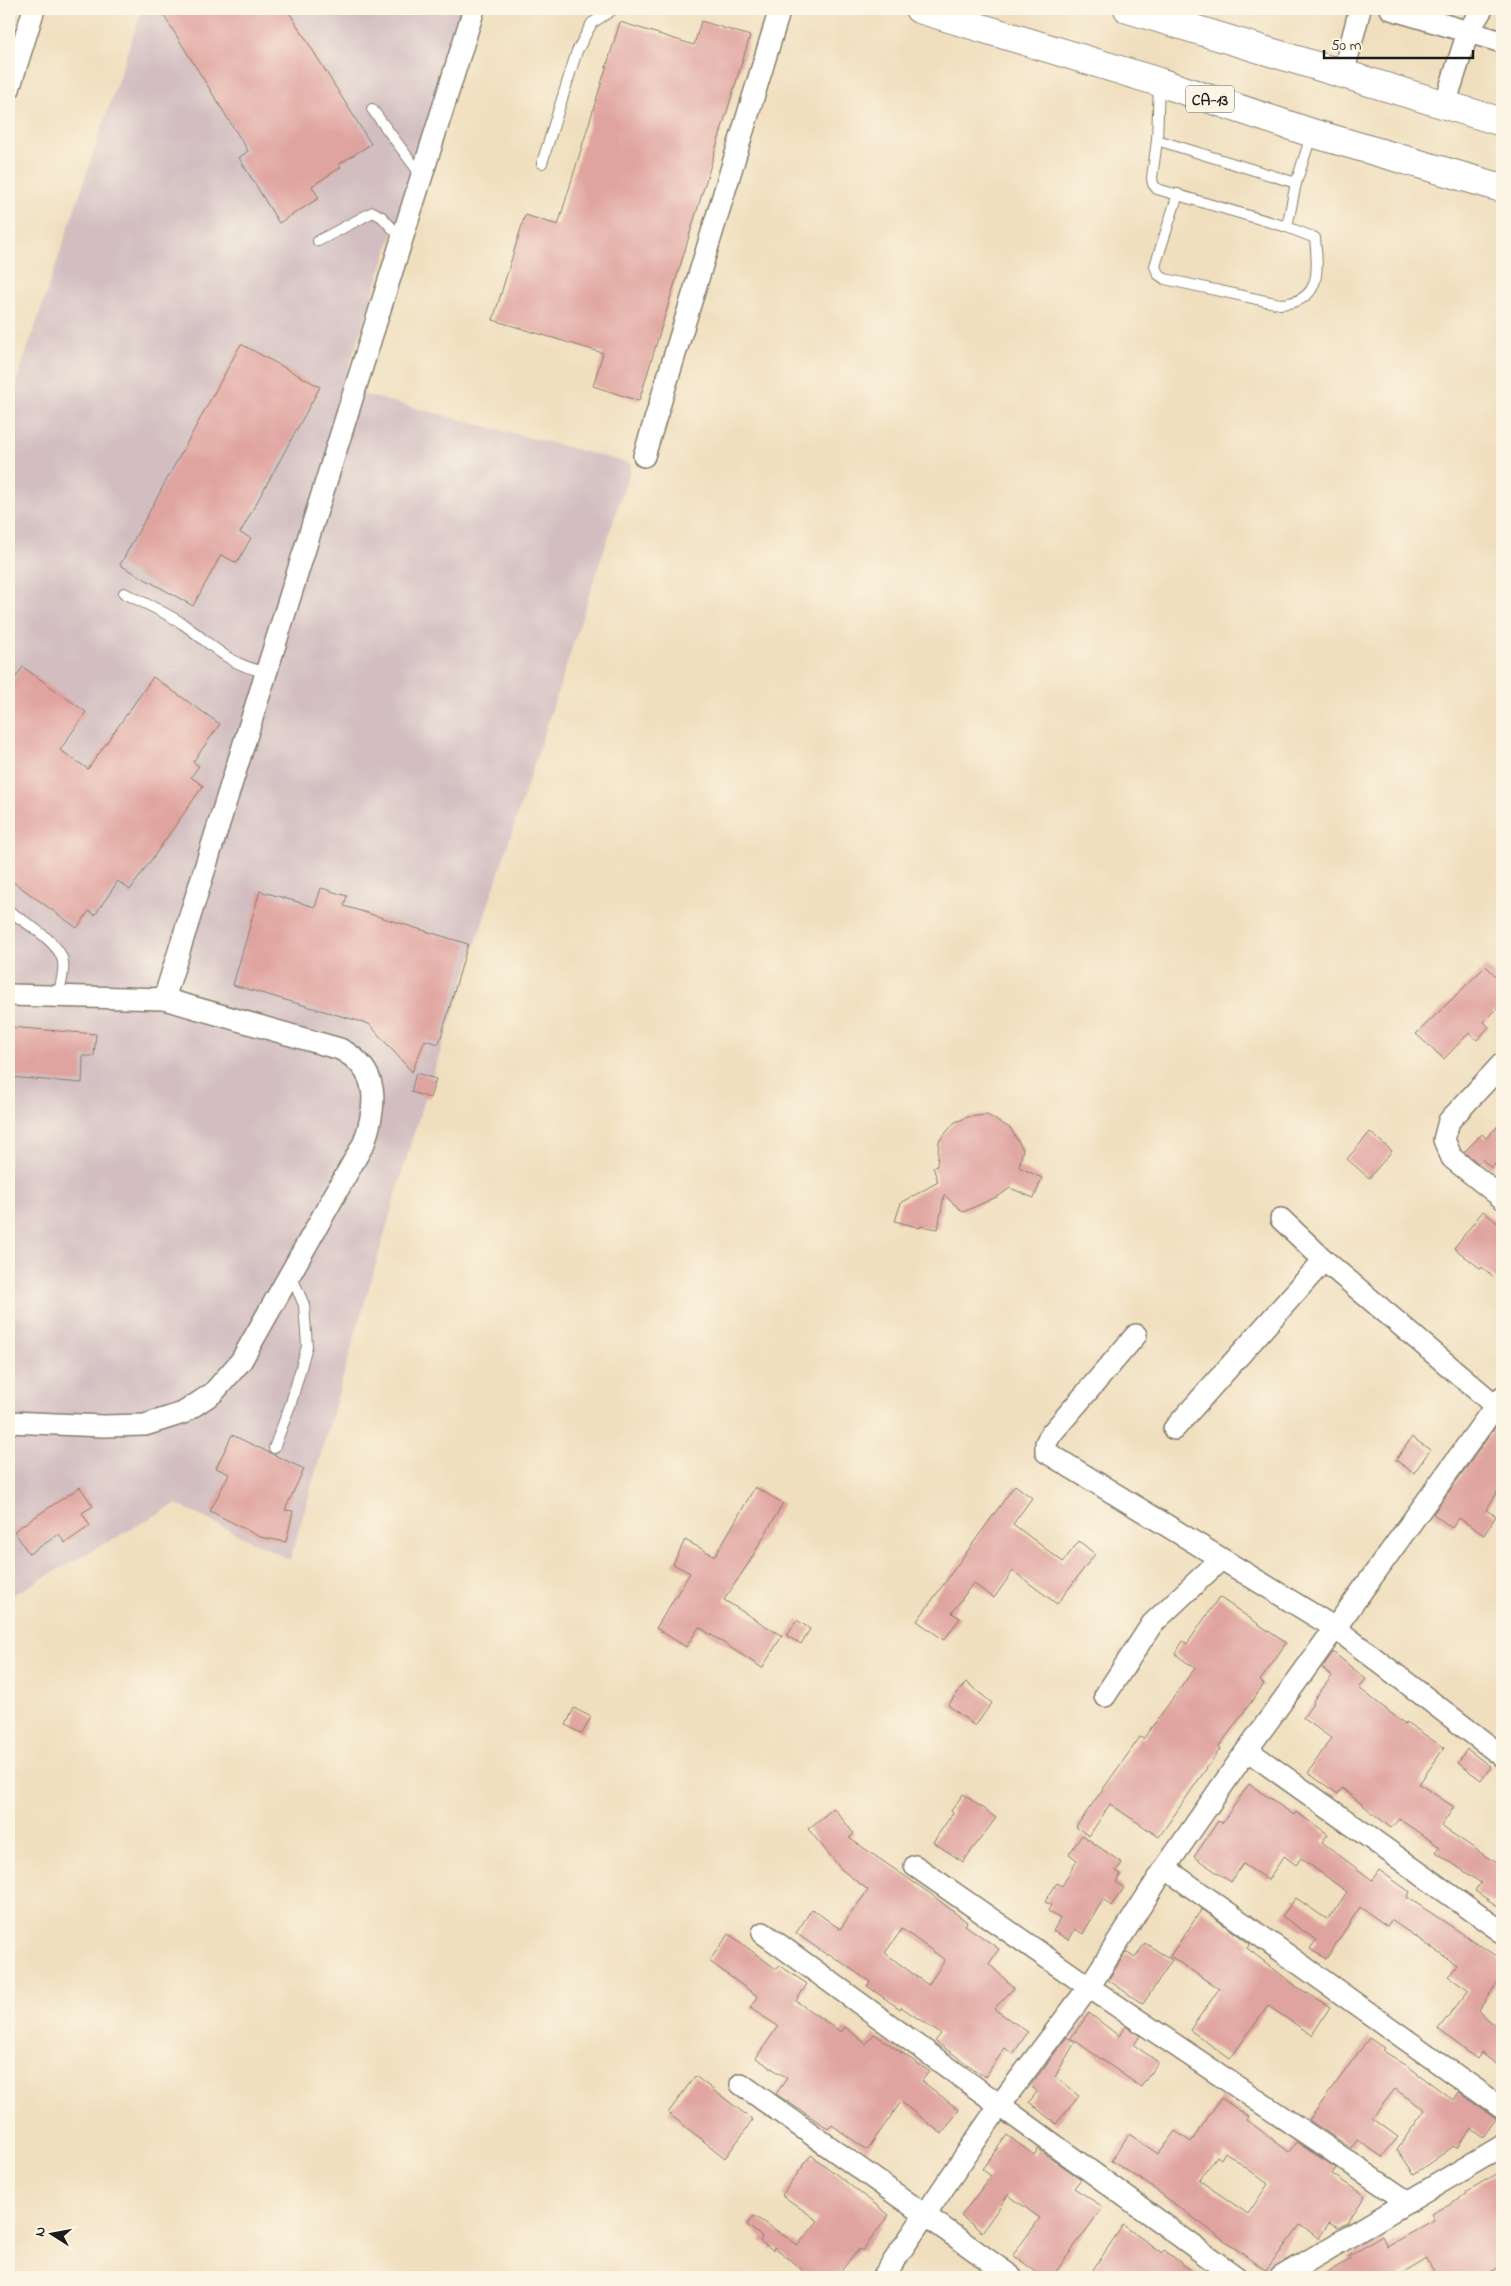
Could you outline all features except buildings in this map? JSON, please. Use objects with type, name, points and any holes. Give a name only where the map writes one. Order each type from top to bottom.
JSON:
[{"type":"highway","name":"CA-13","points":[[919,9],[1159,82],[1312,133],[1502,188]]},
{"type":"highway","points":[[1128,9],[1502,122]]},
{"type":"street","points":[[9,88],[34,9]]},
{"type":"street","points":[[164,999],[474,9]]},
{"type":"street","points":[[644,456],[780,9]]},
{"type":"street","points":[[1343,74],[1360,9]]},
{"type":"street","points":[[1391,9],[1502,42]]},
{"type":"street","points":[[1445,104],[1468,32],[1482,9]]},
{"type":"street","points":[[9,995],[164,999],[340,1049],[356,1057],[367,1074],[373,1096],[372,1119],[364,1143],[241,1361],[213,1393],[183,1413],[145,1425],[10,1424]]},
{"type":"street","points":[[1502,1064],[1449,1121],[1444,1140],[1452,1158],[1502,1198]]},
{"type":"street","points":[[883,2277],[999,2106],[1089,1987],[1164,1868],[1499,1401],[1324,1260],[1281,1219]]},
{"type":"street","points":[[1174,1428],[1324,1260]]},
{"type":"street","points":[[1136,1335],[1051,1434],[1046,1443],[1046,1452],[1335,1628],[1502,1756]]},
{"type":"street","points":[[1105,1696],[1152,1624],[1221,1559]]},
{"type":"street","points":[[1247,1750],[1502,1932]]},
{"type":"street","points":[[915,1866],[1089,1987],[1408,2202]]},
{"type":"street","points":[[1164,1868],[1502,2108]]},
{"type":"street","points":[[763,1933],[1236,2277]]},
{"type":"street","points":[[740,2084],[1012,2277]]},
{"type":"street","points":[[1282,2277],[1502,2146]]},
{"type":"lane","points":[[542,163],[577,51],[592,23],[614,9]]},
{"type":"lane","points":[[1159,82],[1153,184],[1157,189],[1178,194],[1287,227],[1315,238],[1317,258],[1313,289],[1306,298],[1294,303],[1280,304],[1165,280],[1158,274],[1155,266],[1178,194]]},
{"type":"lane","points":[[372,109],[421,176]]},
{"type":"lane","points":[[1287,227],[1296,183],[1312,133]]},
{"type":"lane","points":[[1157,140],[1296,183]]},
{"type":"lane","points":[[318,241],[373,212],[382,217],[402,239]]},
{"type":"lane","points":[[124,593],[181,623],[220,654],[239,665],[266,672]]},
{"type":"lane","points":[[9,911],[36,928],[61,956],[64,962],[58,997]]},
{"type":"lane","points":[[274,1448],[292,1403],[307,1346],[304,1305],[290,1274]]},
{"type":"shaded area","points":[[142,9],[466,9],[342,389],[632,464],[413,1136],[290,1560],[176,1504],[9,1597],[9,404]]}]
